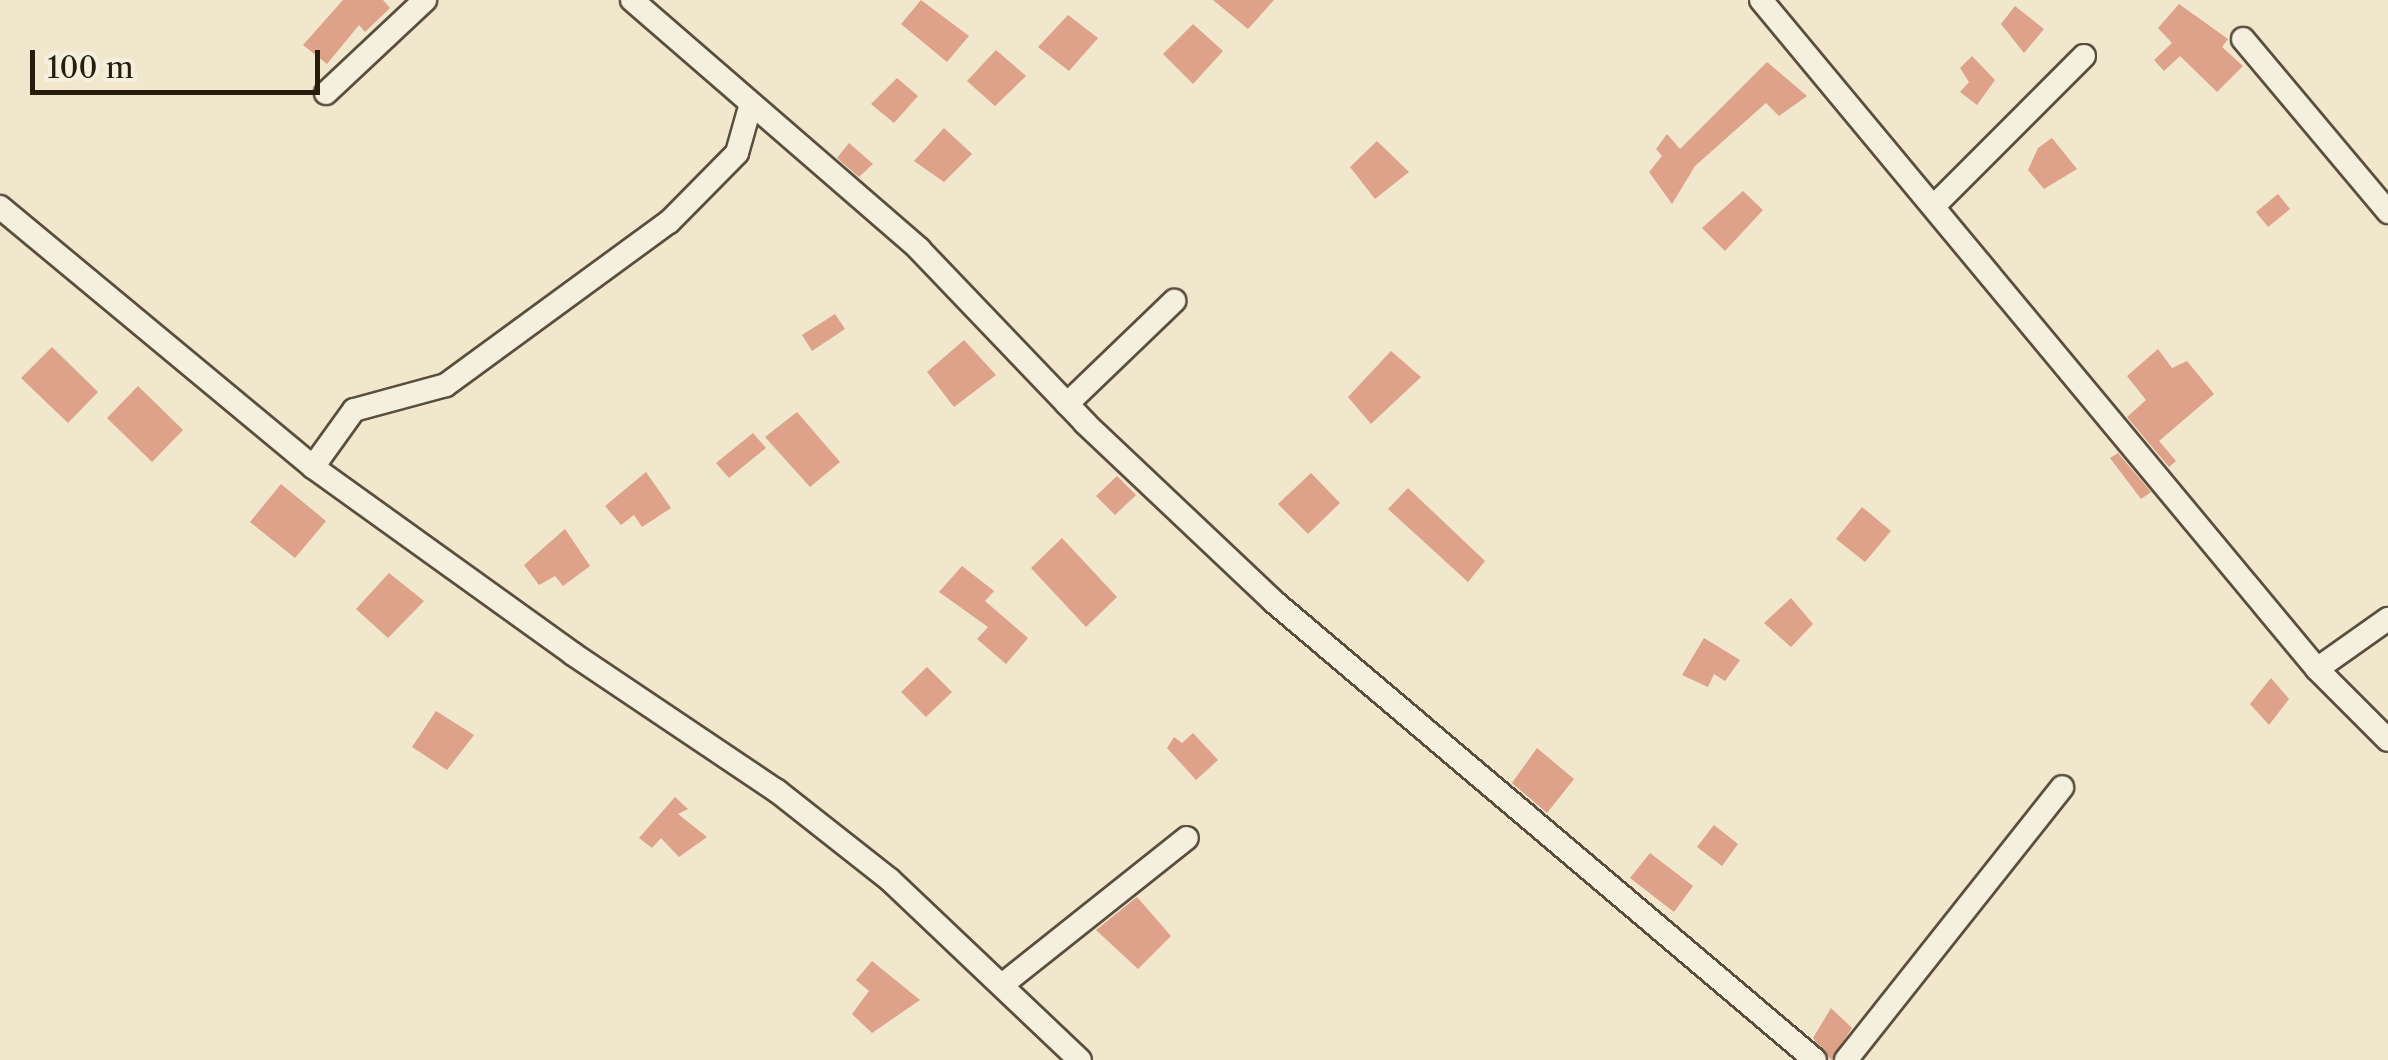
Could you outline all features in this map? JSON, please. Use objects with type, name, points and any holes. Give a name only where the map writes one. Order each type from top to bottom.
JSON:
[{"type":"street","points":[[326,93],[425,0]]},
{"type":"street","points":[[632,0],[750,107],[892,224],[1066,404],[1272,601],[1814,1060]]},
{"type":"street","points":[[1761,0],[2317,670],[2388,740]]},
{"type":"street","points":[[2243,39],[2388,212]]},
{"type":"street","points":[[1934,206],[2084,56]]},
{"type":"street","points":[[313,466],[354,410],[446,385],[669,222],[738,153],[750,107]]},
{"type":"street","points":[[0,207],[313,466],[573,654],[777,791],[889,879],[1080,1060]]},
{"type":"street","points":[[1066,404],[1174,302]]},
{"type":"street","points":[[2317,670],[2388,619]]},
{"type":"street","points":[[1846,1060],[2062,787]]},
{"type":"street","points":[[1002,986],[1187,838]]},
{"type":"building","points":[[343,0],[383,0],[390,8],[365,32],[359,25],[327,64],[303,45]]},
{"type":"building","points":[[921,0],[969,36],[947,62],[901,24]]},
{"type":"building","points":[[1213,0],[1274,0],[1248,29]]},
{"type":"building","points":[[2179,4],[2228,39],[2222,47],[2243,66],[2217,92],[2180,56],[2164,71],[2154,60],[2172,43],[2158,28]]},
{"type":"building","points":[[2015,6],[2044,29],[2024,53],[2001,24]]},
{"type":"building","points":[[1068,15],[1098,38],[1069,71],[1038,47]]},
{"type":"building","points":[[1193,24],[1223,51],[1193,84],[1163,54]]},
{"type":"building","points":[[996,50],[1026,76],[995,106],[967,81]]},
{"type":"building","points":[[1972,56],[1995,80],[1977,105],[1960,92],[1969,82],[1960,68]]},
{"type":"building","points":[[1767,62],[1807,96],[1779,116],[1766,103],[1695,166],[1672,204],[1649,172],[1662,156],[1656,149],[1667,134],[1680,149]]},
{"type":"building","points":[[897,78],[918,96],[894,123],[871,104]]},
{"type":"building","points":[[944,128],[972,154],[944,182],[914,161]]},
{"type":"building","points":[[2052,138],[2077,169],[2044,189],[2028,170],[2038,148]]},
{"type":"building","points":[[1377,141],[1409,172],[1375,199],[1350,167]]},
{"type":"building","points":[[849,143],[873,164],[859,177],[837,158]]},
{"type":"building","points":[[1743,191],[1763,210],[1725,251],[1702,228]]},
{"type":"building","points":[[2278,194],[2290,209],[2268,227],[2256,212]]},
{"type":"building","points":[[835,314],[845,329],[812,351],[802,335]]},
{"type":"building","points":[[964,340],[996,375],[954,407],[927,372]]},
{"type":"building","points":[[52,347],[98,392],[68,423],[21,378]]},
{"type":"building","points":[[2158,349],[2172,368],[2187,361],[2214,394],[2159,441],[2176,461],[2169,467],[2127,417],[2146,400],[2127,376]]},
{"type":"building","points":[[1391,351],[1421,377],[1371,424],[1348,397]]},
{"type":"building","points":[[138,386],[183,430],[152,462],[107,418]]},
{"type":"building","points":[[797,412],[840,462],[810,487],[765,437]]},
{"type":"building","points":[[753,433],[766,448],[729,478],[716,463]]},
{"type":"building","points":[[2118,453],[2151,492],[2141,499],[2110,458]]},
{"type":"building","points":[[646,472],[671,508],[642,527],[634,515],[621,525],[605,506]]},
{"type":"building","points":[[1311,473],[1340,503],[1308,534],[1278,504]]},
{"type":"building","points":[[1117,476],[1136,495],[1115,515],[1096,496]]},
{"type":"building","points":[[281,484],[326,521],[295,558],[250,522]]},
{"type":"building","points":[[1408,488],[1485,561],[1468,582],[1388,509]]},
{"type":"building","points":[[1862,507],[1891,531],[1865,562],[1836,539]]},
{"type":"building","points":[[565,529],[590,566],[563,586],[555,576],[539,585],[524,565]]},
{"type":"building","points":[[1062,538],[1117,597],[1086,627],[1031,568]]},
{"type":"building","points":[[962,566],[994,591],[985,601],[1028,638],[1006,664],[977,639],[988,627],[939,592]]},
{"type":"building","points":[[389,573],[424,601],[388,638],[356,609]]},
{"type":"building","points":[[1791,598],[1813,624],[1791,647],[1764,623]]},
{"type":"building","points":[[1704,638],[1740,660],[1725,681],[1714,674],[1708,687],[1682,675]]},
{"type":"building","points":[[927,667],[952,692],[926,717],[901,692]]},
{"type":"building","points":[[2271,678],[2289,699],[2269,725],[2250,704]]},
{"type":"building","points":[[436,711],[474,735],[447,770],[412,747]]},
{"type":"building","points":[[1193,733],[1218,760],[1196,780],[1167,748],[1174,737],[1182,743]]},
{"type":"building","points":[[1537,748],[1574,779],[1547,813],[1512,783]]},
{"type":"building","points":[[675,797],[688,809],[678,814],[707,837],[679,857],[661,838],[652,848],[639,838]]},
{"type":"building","points":[[1714,825],[1738,844],[1722,866],[1697,847]]},
{"type":"building","points":[[1650,853],[1693,886],[1674,912],[1630,878]]},
{"type":"building","points":[[1137,897],[1171,936],[1138,969],[1096,930]]},
{"type":"building","points":[[872,961],[920,1000],[872,1033],[852,1014],[869,991],[856,980]]},
{"type":"building","points":[[1831,1008],[1852,1028],[1831,1060],[1813,1038]]}]
